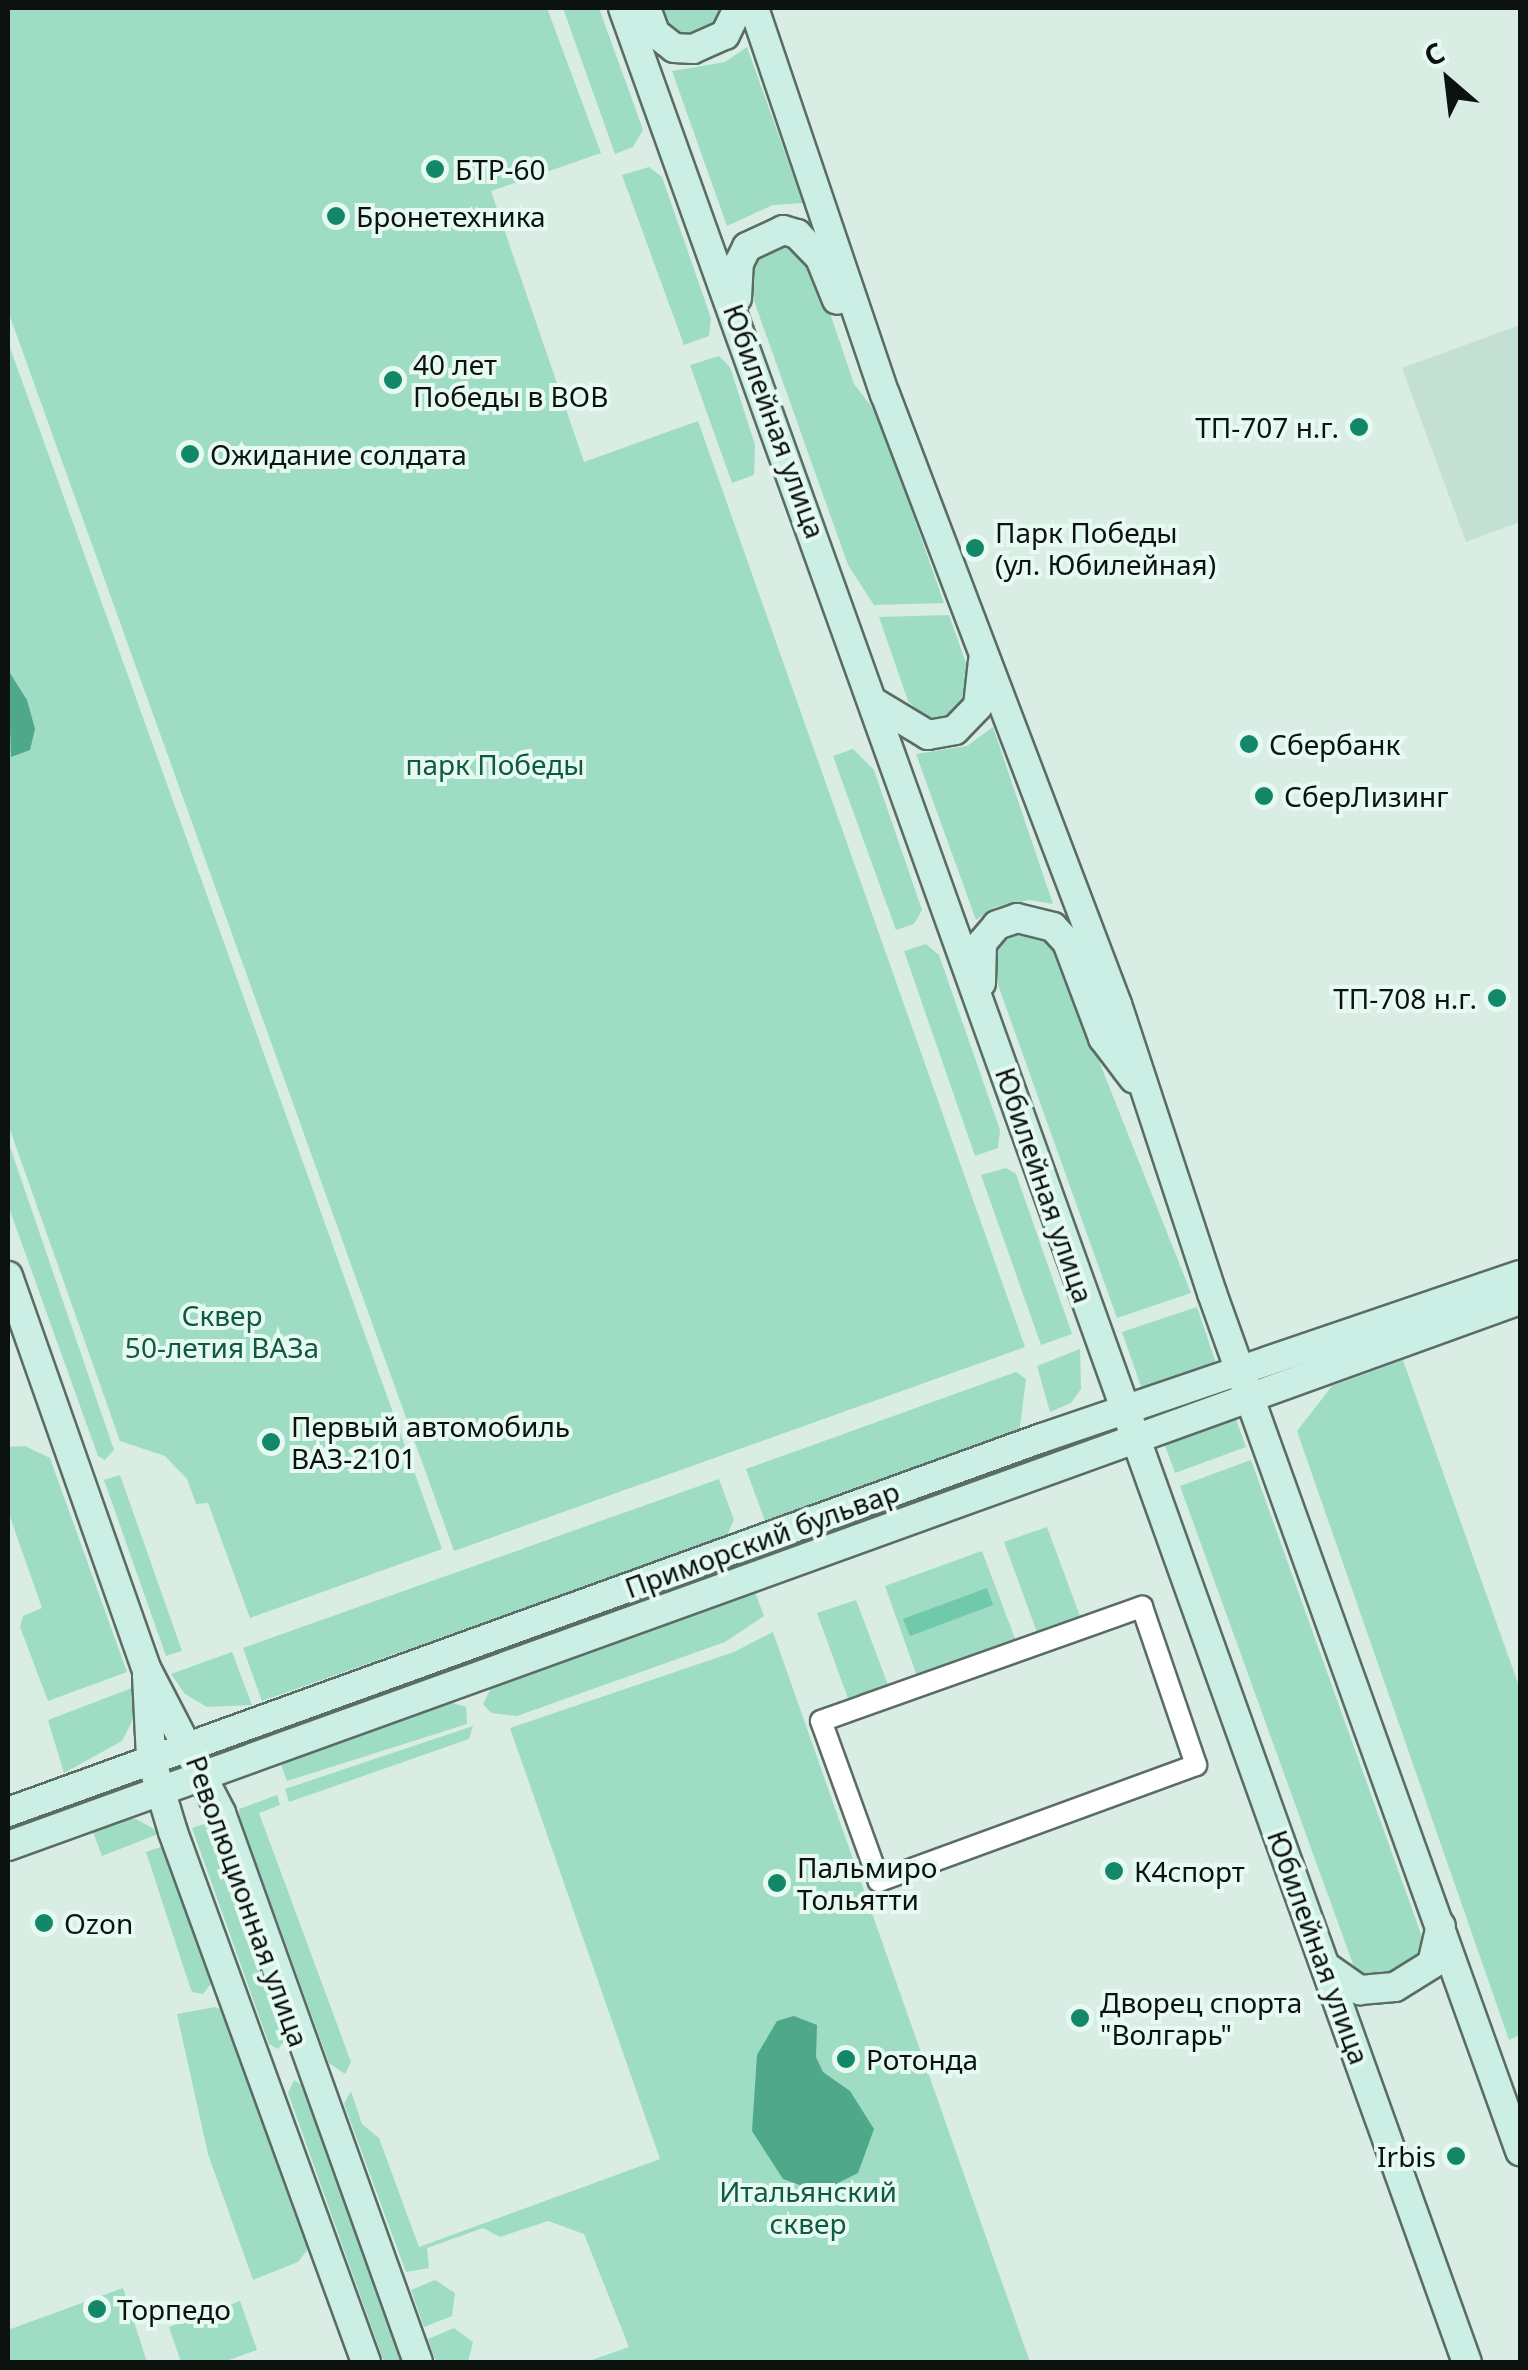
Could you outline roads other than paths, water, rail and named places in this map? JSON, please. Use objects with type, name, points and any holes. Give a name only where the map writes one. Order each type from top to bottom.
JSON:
[{"type":"main road","name":"Юбилейная улица","points":[[623,8],[736,310],[1124,1412],[1328,1968],[1467,2362]]},
{"type":"main road","points":[[646,8],[655,33],[674,48],[693,50],[725,36],[738,8]]},
{"type":"main road","points":[[754,8],[885,394],[1151,1100],[1245,1385],[1520,2151]]},
{"type":"main road","points":[[736,310],[738,263],[748,247],[768,232],[796,234],[820,258],[858,356],[885,394]]},
{"type":"main road","points":[[876,703],[928,735],[955,730],[978,706],[983,648]]},
{"type":"main road","points":[[983,1008],[982,943],[998,925],[1017,918],[1053,926],[1068,942],[1102,1038],[1151,1100]]},
{"type":"main road","name":"Приморский бульвар","points":[[8,1812],[1124,1412],[1245,1385],[1520,1275]]},
{"type":"main road","name":"Революционная улица","points":[[8,1276],[147,1670],[204,1774],[418,2362]]},
{"type":"main road","points":[[8,1846],[1134,1439],[1245,1385],[1520,1300]]},
{"type":"main road","name":"Революционная улица","points":[[147,1670],[151,1759],[160,1790],[366,2362]]},
{"type":"main road","points":[[1328,1968],[1360,1990],[1395,1987],[1432,1964],[1440,1926]]},
{"type":"main road","points":[[259,2072],[306,2056]]},
{"type":"street","points":[[1142,1607],[1196,1765],[879,1880],[857,1819],[821,1721],[1142,1607]]},
{"type":"place","name":"БТР-60","points":[[435,169]]},
{"type":"place","name":"Бронетехника","points":[[336,216]]},
{"type":"place","name":"40 лет Победы в ВОВ","points":[[393,380]]},
{"type":"place","name":"ТП-707 н.г.","points":[[1359,427]]},
{"type":"place","name":"Ожидание солдата","points":[[190,454]]},
{"type":"place","name":"Парк Победы (ул. Юбилейная)","points":[[975,548]]},
{"type":"place","name":"Сбербанк","points":[[1249,744]]},
{"type":"place","name":"СберЛизинг","points":[[1264,796]]},
{"type":"place","name":"ТП-708 н.г.","points":[[1497,998]]},
{"type":"place","name":"Первый автомобиль ВАЗ-2101","points":[[271,1442]]},
{"type":"place","name":"К4спорт","points":[[1114,1871]]},
{"type":"place","name":"Пальмиро Тольятти","points":[[777,1883]]},
{"type":"place","name":"Ozon","points":[[44,1923]]},
{"type":"place","name":"Дворец спорта \"Волгарь\"","points":[[1080,2018]]},
{"type":"place","name":"Ротонда","points":[[846,2059]]},
{"type":"place","name":"Irbis","points":[[1456,2156]]},
{"type":"place","name":"Торпедо","points":[[97,2309]]},
{"type":"park label","name":"парк Победы","points":[[495,764]]},
{"type":"park label","name":"Сквер 50-летия ВАЗа","points":[[222,1331]]},
{"type":"park label","name":"Итальянский сквер","points":[[808,2207]]}]
